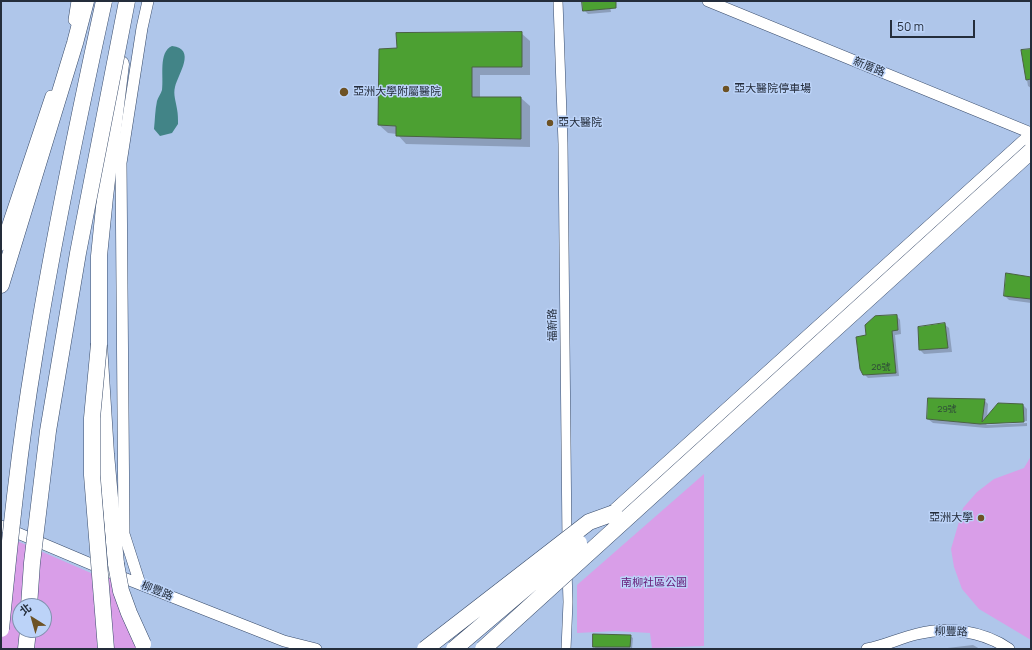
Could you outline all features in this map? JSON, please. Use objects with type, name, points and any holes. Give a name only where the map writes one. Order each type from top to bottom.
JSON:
[{"type":"highway","points":[[1,285],[86,1]]},
{"type":"highway","points":[[1,629],[15,486],[36,347],[62,201],[104,1]]},
{"type":"highway","points":[[30,598],[32,563],[48,431],[78,253],[127,1]]},
{"type":"highway","points":[[132,1],[124,39],[100,249],[99,344],[116,564],[121,591],[129,613],[143,644],[148,649]]},
{"type":"highway","points":[[454,649],[614,513],[1031,137]]},
{"type":"highway","points":[[483,649],[1031,151]]},
{"type":"highway","points":[[99,344],[92,418],[92,475],[106,649]]},
{"type":"highway","points":[[425,649],[589,522],[614,513]]},
{"type":"highway","points":[[26,649],[27,638]]},
{"type":"street","points":[[1,246],[70,39],[77,1]]},
{"type":"street","points":[[140,584],[124,534],[121,163],[142,28],[148,1]]},
{"type":"street","name":"福新路","points":[[558,1],[563,144],[568,602],[566,649]]},
{"type":"street","name":"新厝路","points":[[708,1],[1031,133]]},
{"type":"street","name":"柳豐路","points":[[1,526],[140,584],[284,641],[316,649]]},
{"type":"street","name":"柳豐路","points":[[867,649],[917,634],[939,630],[976,634],[1001,643],[1009,649]]},
{"type":"green space","points":[[1031,456],[1031,640],[979,609],[962,589],[954,567],[951,549],[963,508],[977,492],[994,479],[1024,468]]},
{"type":"green space","name":"南柳社區公園","points":[[704,474],[704,646],[652,648],[650,633],[616,631],[577,633],[577,585]]},
{"type":"green space","points":[[1,534],[91,573],[112,578],[138,649],[1,649]]},
{"type":"shaded area","points":[[172,46],[179,48],[185,57],[174,90],[178,113],[178,124],[172,133],[160,136],[154,129],[157,100],[162,90],[163,59],[168,49]]},
{"type":"building","points":[[582,1],[616,1],[616,8],[583,11]]},
{"type":"building","name":"亞洲大學附屬醫院","points":[[522,32],[522,67],[472,67],[472,97],[521,97],[521,139],[396,136],[396,126],[378,125],[379,49],[397,48],[396,33]]},
{"type":"building","points":[[1031,49],[1031,79],[1026,80],[1021,50]]},
{"type":"building","points":[[1006,273],[1031,277],[1031,299],[1004,296]]},
{"type":"building","points":[[897,315],[898,330],[892,331],[896,373],[863,375],[860,369],[856,337],[866,335],[865,325],[875,316]]},
{"type":"building","points":[[945,323],[948,348],[919,350],[918,327]]},
{"type":"building","points":[[928,398],[985,399],[982,422],[998,403],[1023,404],[1024,422],[980,424],[927,419]]},
{"type":"building","points":[[593,634],[631,635],[630,647],[593,647]]},
{"type":"place","name":"亞大醫院停車場","points":[[726,89]]},
{"type":"place","name":"亞洲大學附屬醫院","points":[[344,92]]},
{"type":"place","name":"亞大醫院","points":[[550,123]]},
{"type":"place","name":"亞洲大學","points":[[981,518]]}]
